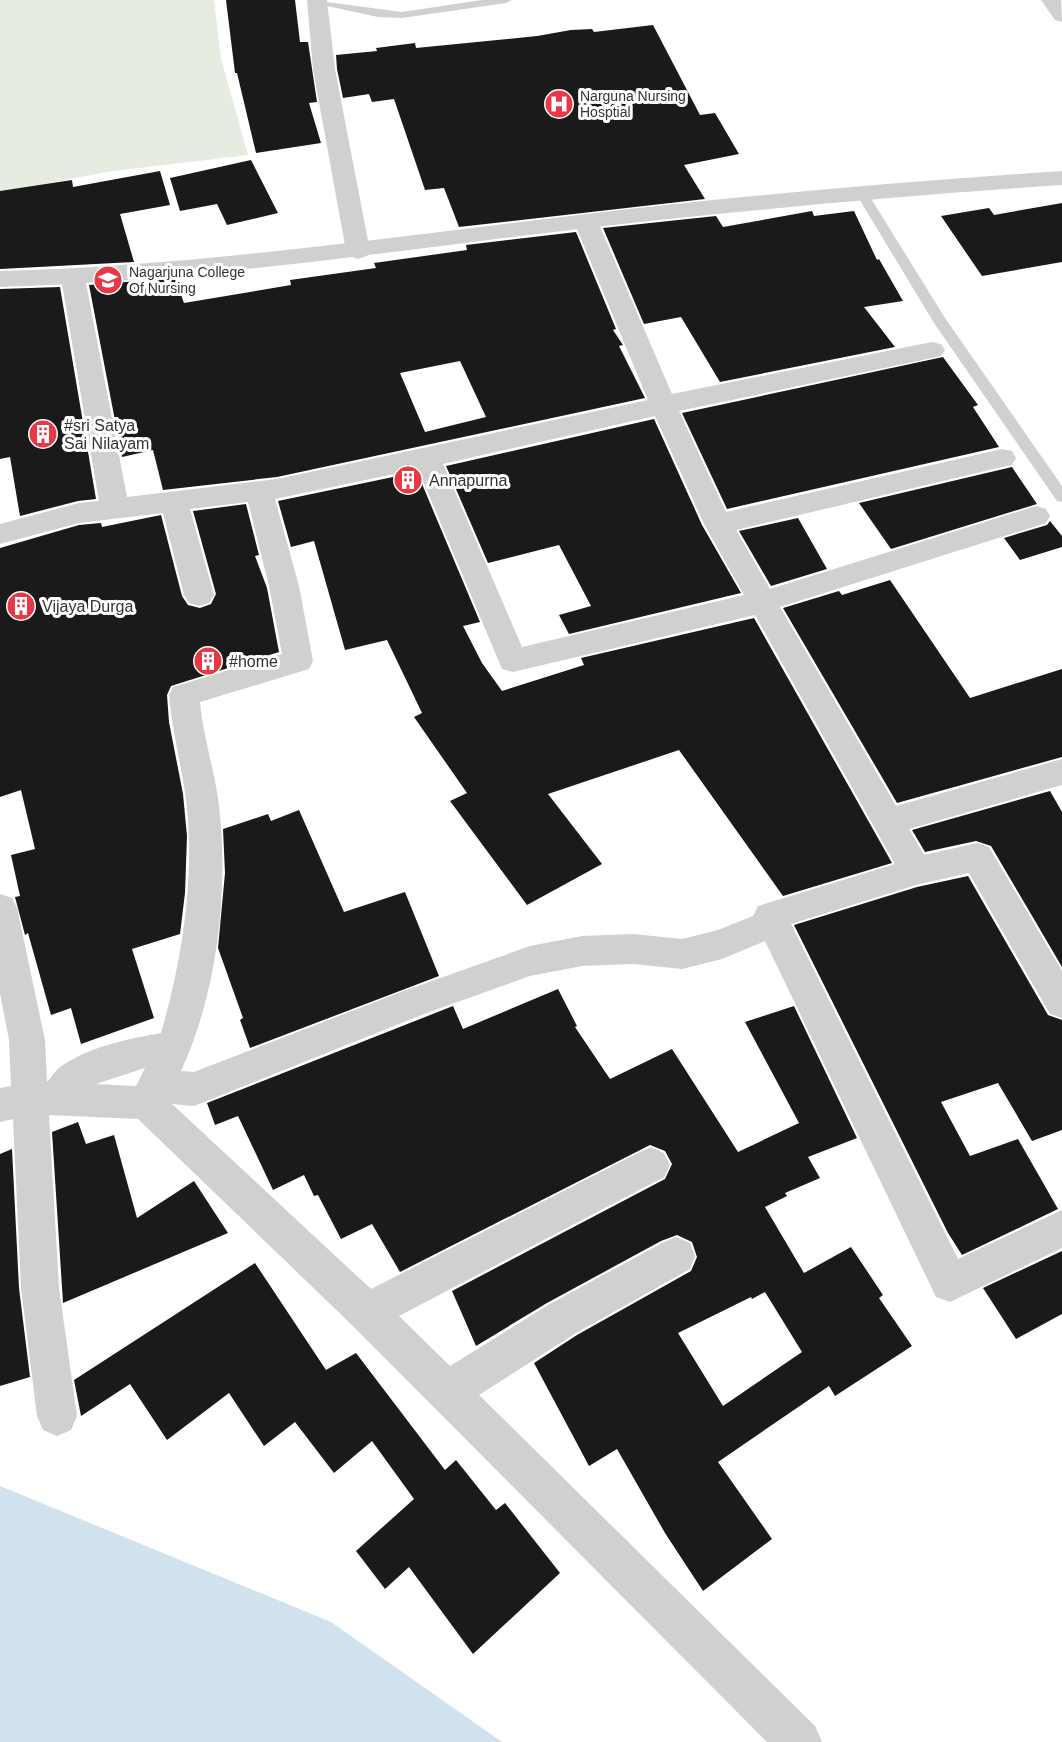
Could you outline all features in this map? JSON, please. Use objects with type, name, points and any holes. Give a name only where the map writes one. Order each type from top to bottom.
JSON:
[{"type":"street","points":[[317,0],[324,69],[358,251]]},
{"type":"street","points":[[1052,0],[1062,16]]},
{"type":"street","points":[[0,279],[72,278],[358,251],[586,222],[861,192],[1062,178]]},
{"type":"street","points":[[586,222],[663,405],[718,524],[916,871]]},
{"type":"street","points":[[72,278],[115,510]]},
{"type":"street","points":[[0,534],[49,519],[174,501],[259,492],[932,350]]},
{"type":"street","points":[[427,458],[513,661],[762,602],[1036,516]]},
{"type":"street","points":[[718,524],[1002,458]]},
{"type":"street","points":[[150,1095],[179,1035],[196,962],[204,881],[204,808],[186,722],[184,694],[298,661],[284,586],[259,492]]},
{"type":"street","points":[[174,501],[199,595]]},
{"type":"street","points":[[888,822],[1062,772]]},
{"type":"street","points":[[1062,1003],[977,857],[916,871],[770,916],[950,1283],[1062,1228]]},
{"type":"street","points":[[0,908],[6,964],[27,1040],[40,1288],[57,1416]]},
{"type":"street","points":[[30,1100],[150,1095],[194,1089],[413,1003],[530,961],[582,951],[633,949],[682,954],[722,944],[773,923]]},
{"type":"street","points":[[30,1100],[95,1068],[132,1054],[173,1047]]},
{"type":"street","points":[[150,1095],[799,1742]]},
{"type":"street","points":[[367,1312],[651,1165]]},
{"type":"street","points":[[446,1392],[562,1319],[676,1256]]},
{"type":"lane","points":[[317,0],[378,14],[402,15],[506,0]]},
{"type":"lane","points":[[861,192],[939,320],[1062,497]]},
{"type":"shaded area","points":[[0,0],[214,0],[221,59],[248,155],[106,172],[0,193]]},
{"type":"water","points":[[0,1486],[331,1622],[502,1742],[0,1742]]},
{"type":"building","points":[[226,0],[295,0],[300,42],[308,42],[317,102],[309,103],[321,143],[256,153],[237,73],[235,73]]},
{"type":"building","points":[[653,25],[700,115],[715,113],[739,154],[684,165],[705,199],[459,227],[444,188],[425,190],[394,99],[372,102],[369,94],[343,98],[337,69],[336,55],[377,51],[376,48],[415,43],[416,48],[537,36],[571,30],[592,29],[594,32]]},
{"type":"building","points":[[251,160],[278,213],[227,225],[217,204],[180,211],[170,178]]},
{"type":"building","points":[[160,171],[170,205],[120,214],[134,262],[0,269],[0,191],[72,180],[73,187]]},
{"type":"building","points":[[1062,203],[1062,262],[982,276],[941,216],[989,208],[994,215]]},
{"type":"building","points":[[812,211],[814,216],[854,211],[877,260],[879,259],[903,301],[864,307],[895,347],[720,382],[681,317],[644,324],[603,228],[716,216],[723,227]]},
{"type":"building","points":[[576,232],[616,329],[613,330],[623,345],[619,346],[645,398],[277,477],[163,490],[153,450],[122,457],[89,285],[175,278],[184,303],[291,285],[290,280],[376,268],[374,263],[467,250],[466,245]],"holes":[[[460,361],[486,417],[425,432],[400,373]]]},
{"type":"building","points":[[60,287],[96,499],[78,501],[20,516],[10,457],[0,459],[0,289]]},
{"type":"building","points":[[943,357],[978,405],[973,407],[999,447],[727,509],[682,413]]},
{"type":"building","points":[[654,419],[702,525],[741,593],[569,634],[559,615],[591,606],[559,545],[488,563],[446,466]]},
{"type":"building","points":[[1012,467],[1037,504],[891,549],[859,503]]},
{"type":"building","points":[[417,472],[480,622],[463,626],[482,663],[502,691],[584,665],[581,658],[754,618],[892,863],[783,896],[679,750],[548,794],[602,864],[527,905],[450,801],[467,793],[414,717],[422,713],[387,640],[345,650],[314,541],[291,547],[278,501]]},
{"type":"building","points":[[246,504],[259,555],[255,556],[267,588],[279,652],[171,686],[167,695],[169,722],[183,794],[187,836],[185,893],[180,934],[132,949],[154,1018],[81,1044],[71,1008],[51,1015],[28,933],[25,935],[15,897],[20,896],[11,855],[35,849],[21,790],[0,797],[0,548],[79,525],[101,523],[102,527],[161,515],[182,596],[188,605],[200,608],[211,604],[216,594],[193,511]]},
{"type":"building","points":[[798,518],[827,569],[771,586],[739,531]]},
{"type":"building","points":[[1050,521],[1062,536],[1062,547],[1020,560],[1004,538],[1047,525]]},
{"type":"building","points":[[890,580],[970,698],[1062,669],[1062,757],[897,803],[783,608],[839,591],[842,595]]},
{"type":"building","points":[[1050,791],[1062,812],[1062,967],[991,846],[976,841],[925,852],[912,830]]},
{"type":"building","points":[[299,810],[344,912],[405,892],[439,976],[250,1048],[240,1020],[243,1018],[218,948],[225,873],[223,829],[268,814],[271,821]]},
{"type":"building","points":[[968,876],[1048,1015],[1062,1020],[1062,1130],[1032,1141],[998,1083],[941,1102],[970,1156],[1018,1139],[1058,1209],[962,1255],[948,1233],[794,925],[917,887]]},
{"type":"building","points":[[558,989],[577,1026],[575,1027],[610,1079],[672,1049],[738,1152],[799,1123],[745,1022],[794,1006],[857,1138],[808,1157],[820,1178],[785,1193],[787,1196],[765,1207],[804,1273],[851,1247],[883,1295],[879,1298],[912,1346],[835,1396],[829,1386],[718,1462],[772,1539],[703,1591],[665,1533],[617,1449],[589,1466],[534,1363],[577,1335],[691,1271],[697,1257],[692,1242],[677,1235],[661,1241],[547,1303],[476,1346],[452,1291],[665,1179],[672,1164],[665,1151],[650,1145],[400,1272],[372,1224],[341,1239],[318,1195],[314,1196],[304,1175],[273,1190],[238,1116],[215,1125],[207,1103],[453,1006],[463,1029]],"holes":[[[765,1292],[802,1352],[723,1406],[678,1333]]]},
{"type":"building","points":[[78,1122],[86,1144],[114,1135],[137,1218],[194,1181],[228,1233],[63,1303],[52,1132]]},
{"type":"building","points":[[12,1149],[19,1288],[30,1377],[0,1386],[0,1154]]},
{"type":"building","points":[[1062,1251],[1062,1314],[1016,1339],[983,1288]]},
{"type":"building","points":[[255,1263],[326,1370],[356,1353],[445,1470],[456,1460],[496,1510],[505,1503],[560,1573],[473,1654],[409,1567],[385,1589],[356,1551],[414,1499],[372,1441],[334,1473],[295,1422],[264,1446],[229,1393],[167,1440],[130,1384],[81,1416],[74,1380]]},
{"type":"place","name":"Narguna Nursing Hosptial","points":[[559,104]]},
{"type":"place","name":"Nagarjuna College Of Nursing","points":[[108,280]]},
{"type":"place","name":"#sri Satya Sai Nilayam","points":[[43,434]]},
{"type":"place","name":"Annapurna","points":[[408,480]]},
{"type":"place","name":"Vijaya Durga","points":[[21,606]]},
{"type":"place","name":"#home","points":[[208,661]]}]
